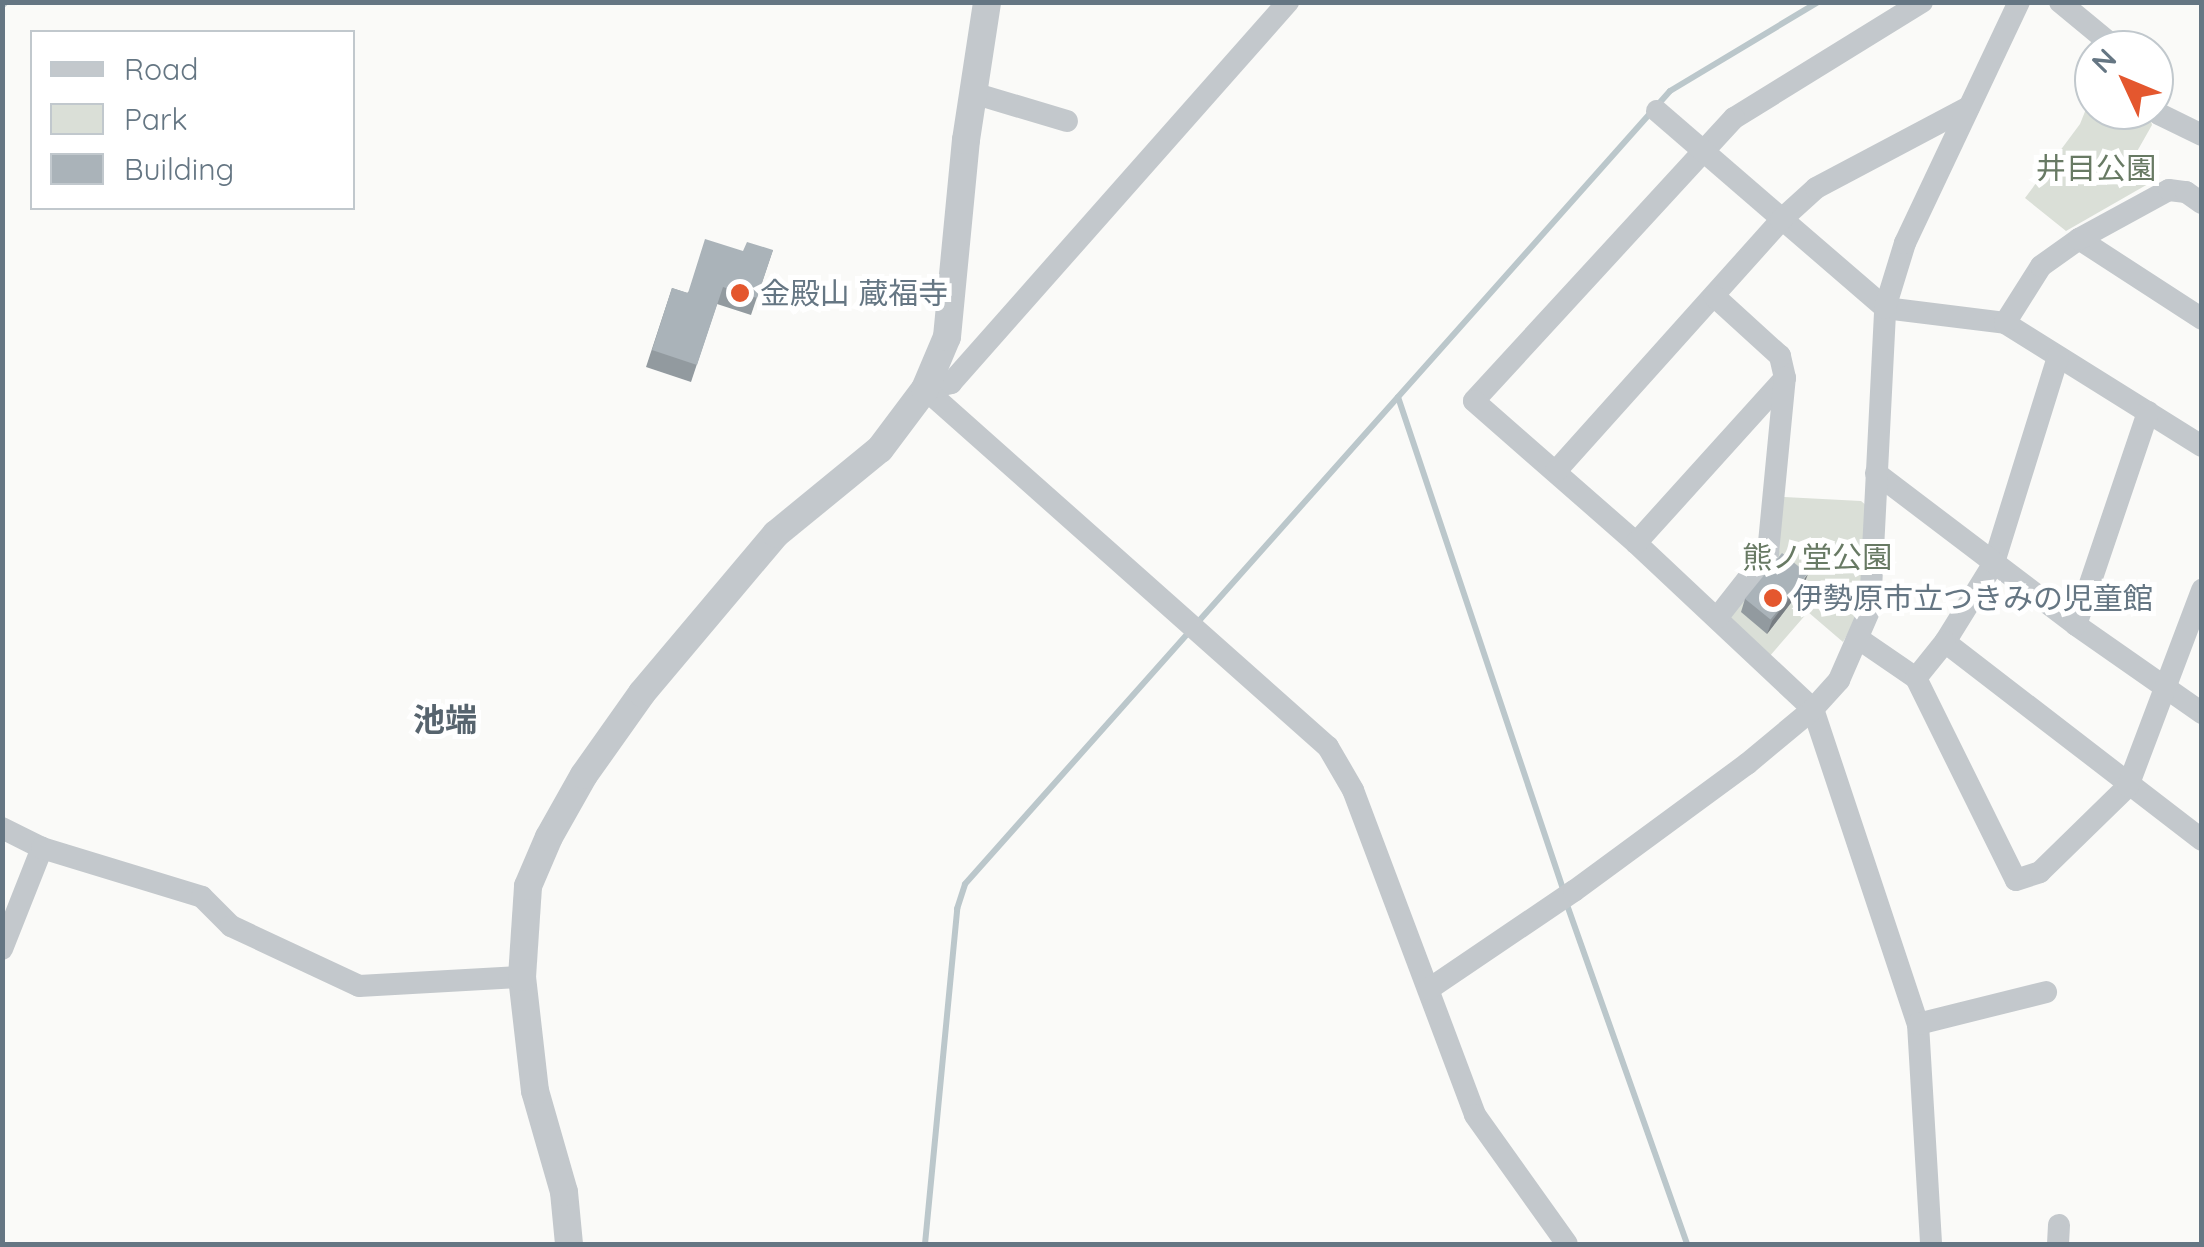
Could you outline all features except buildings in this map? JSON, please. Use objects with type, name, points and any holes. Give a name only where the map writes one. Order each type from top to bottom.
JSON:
[{"type":"street","points":[[569,1244],[564,1192],[538,1115],[522,978],[525,913],[532,874],[603,746],[776,534],[880,449],[924,389],[947,336],[973,93],[987,2]]},
{"type":"street","points":[[924,389],[951,382],[1288,2]]},
{"type":"street","points":[[1922,2],[1734,118],[1474,401],[1636,543],[1813,709],[1918,1024],[1930,1244]]},
{"type":"street","points":[[1429,988],[1574,891],[1748,764],[1813,709],[1839,680],[1870,609],[1885,308],[1905,243],[2020,2]]},
{"type":"street","points":[[2060,2],[2094,30]]},
{"type":"street","points":[[973,93],[1067,120]]},
{"type":"street","points":[[1556,471],[1781,220],[1816,188],[1969,106]]},
{"type":"street","points":[[1657,111],[1885,308],[2005,322],[2202,446]]},
{"type":"street","points":[[2174,121],[2202,135]]},
{"type":"street","points":[[2005,322],[2042,266],[2079,239],[2169,190],[2186,192],[2202,203]]},
{"type":"street","points":[[2079,239],[2202,319]]},
{"type":"street","points":[[1714,296],[1780,356],[1785,378],[1768,554],[1717,618]]},
{"type":"street","points":[[1916,678],[1994,563],[2058,357]]},
{"type":"street","points":[[1636,543],[1785,378]]},
{"type":"street","points":[[924,389],[1328,747],[1340,764],[1475,1115],[1567,1244]]},
{"type":"street","points":[[2076,626],[2148,412]]},
{"type":"street","points":[[1876,473],[2076,626],[2202,713]]},
{"type":"street","points":[[1859,639],[1916,678],[2016,880],[2040,872],[2128,786],[2202,590]]},
{"type":"street","points":[[1944,642],[2202,840]]},
{"type":"street","points":[[2,828],[42,848],[202,897],[231,926],[359,986],[522,978]]},
{"type":"street","points":[[2,949],[42,848]]},
{"type":"street","points":[[1918,1024],[2046,992]]},
{"type":"green space","name":"井目公園","points":[[2076,130],[2149,130],[2135,155],[2155,180],[2066,231],[2025,198]]},
{"type":"green space","name":"熊ノ堂公園","points":[[1784,497],[1861,501],[1867,506],[1859,614],[1843,642],[1808,612],[1769,657],[1728,621]]},
{"type":"waterway","points":[[2,6],[6,2]]},
{"type":"waterway","points":[[925,1244],[957,909],[965,884],[1670,91],[1818,2]]},
{"type":"waterway","points":[[1398,397],[1563,889]]},
{"type":"waterway","points":[[1566,902],[1687,1244]]},
{"type":"place","name":"金殿山 蔵福寺","points":[[740,293]]},
{"type":"place","name":"伊勢原市立つきみの児童館","points":[[1773,598]]},
{"type":"district","name":"池端","points":[[445,719]]}]
